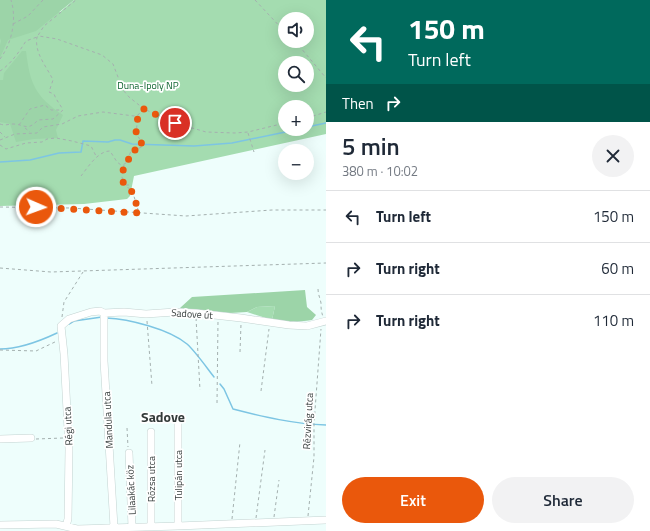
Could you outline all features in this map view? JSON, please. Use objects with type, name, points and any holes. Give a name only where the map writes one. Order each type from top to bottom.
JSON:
[{"type":"street","name":"Sadove út","points":[[61,326],[69,319],[91,312],[100,311],[104,313],[124,312],[146,314],[175,312],[196,313],[306,326],[324,321]]},
{"type":"street","name":"Mandula utca","points":[[104,313],[104,361],[114,527]]},
{"type":"street","name":"Régi utca","points":[[61,326],[69,437],[68,520],[66,526]]},
{"type":"street","name":"Tulipán utca","points":[[178,424],[178,526]]},
{"type":"street","name":"Rózsa utca","points":[[151,432],[151,526]]},
{"type":"street","points":[[0,439],[31,438]]},
{"type":"street","name":"Lilaakác köz","points":[[129,453],[132,526]]},
{"type":"street","points":[[0,525],[56,524],[77,529],[326,520]]},
{"type":"path","points":[[0,58],[5,52],[11,36],[13,24],[12,0]]},
{"type":"path","points":[[13,24],[28,16],[43,0]]},
{"type":"path","points":[[63,110],[54,94],[50,92],[53,80],[38,52],[36,37],[44,26],[76,0]]},
{"type":"path","points":[[255,0],[278,25]]},
{"type":"path","points":[[0,71],[21,49],[26,41],[39,36],[57,39],[102,55],[113,64],[123,90],[144,109],[175,123],[206,132],[223,133],[248,132],[278,125]]},
{"type":"path","points":[[301,48],[326,78]]},
{"type":"path","points":[[19,125],[30,109],[41,105],[45,105],[51,110],[63,110]]},
{"type":"path","points":[[0,140],[16,134],[37,133],[43,127],[62,124],[78,116],[103,112],[130,116],[138,115],[144,109]]},
{"type":"path","points":[[25,128],[35,124],[38,120],[53,119],[63,110]]},
{"type":"path","points":[[314,116],[326,112]]},
{"type":"path","points":[[138,115],[136,133],[143,146],[139,149],[131,151],[128,161],[124,165],[122,177],[125,185],[133,193],[139,213]]},
{"type":"path","points":[[0,124],[4,126],[13,124],[19,125],[31,133]]},
{"type":"path","points":[[0,132],[5,138]]},
{"type":"path","points":[[248,132],[254,152]]},
{"type":"path","points":[[0,145],[6,149],[26,143],[42,142],[47,139],[56,138],[91,146],[97,158]]},
{"type":"path","points":[[82,176],[97,158],[106,151],[110,151],[117,162],[124,165]]},
{"type":"path","points":[[125,185],[132,185]]},
{"type":"path","points":[[0,208],[71,208],[186,216],[272,210],[326,210]]},
{"type":"path","points":[[0,268],[51,272],[326,263]]},
{"type":"path","points":[[61,326],[64,302],[84,271]]},
{"type":"path","name":"Rézvirág utca","points":[[308,520],[314,451],[314,424],[324,321],[320,309],[321,303],[318,297],[318,289]]},
{"type":"path","points":[[196,313],[200,390]]},
{"type":"path","points":[[146,314],[152,386]]},
{"type":"path","points":[[217,404],[218,316]]},
{"type":"path","points":[[240,352],[241,318]]},
{"type":"path","points":[[261,391],[270,322]]},
{"type":"path","points":[[0,350],[36,350],[62,338]]},
{"type":"path","points":[[127,428],[129,453]]},
{"type":"path","points":[[31,438],[32,440],[69,437]]},
{"type":"path","points":[[232,524],[240,442]]},
{"type":"path","points":[[257,522],[256,514],[265,450]]},
{"type":"path","points":[[274,521],[279,480]]},
{"type":"green space","name":"Duna-Ipoly NP","points":[[0,0],[60,12],[74,0],[326,0],[326,134],[134,176],[130,196],[127,199],[84,204],[0,206]]},
{"type":"green space","points":[[0,0],[74,0],[36,31],[8,40],[0,58]]},
{"type":"green space","points":[[22,51],[26,51],[32,81],[40,95],[46,102],[63,115],[56,130],[58,138],[34,139],[16,142],[10,124],[0,122],[0,80],[3,80],[4,73]]},
{"type":"green space","points":[[305,290],[307,307],[316,315],[312,320],[282,322],[272,320],[275,306],[257,307],[247,312],[230,313],[180,308],[192,297]]},
{"type":"green space","points":[[275,306],[272,320],[247,312],[257,307]]},
{"type":"waterway","points":[[314,126],[326,123]]},
{"type":"waterway","points":[[115,140],[132,144],[194,146],[232,143],[278,134]]},
{"type":"waterway","points":[[0,162],[30,160],[59,153],[81,152],[83,141],[108,142],[115,140]]},
{"type":"waterway","points":[[69,324],[74,321],[102,317]]},
{"type":"waterway","points":[[106,318],[126,320],[160,329],[170,334],[187,344],[214,377]]},
{"type":"waterway","points":[[0,349],[15,348],[44,339],[57,333]]},
{"type":"waterway","points":[[220,384],[224,389],[233,409],[279,420],[326,425]]},
{"type":"district","name":"Sadove","points":[[163,416]]},
{"type":"route","points":[[36,207],[139,213],[133,193],[123,182],[122,177],[124,165],[128,161],[131,151],[139,149],[143,146],[136,133],[138,115],[144,109],[175,123]]}]
